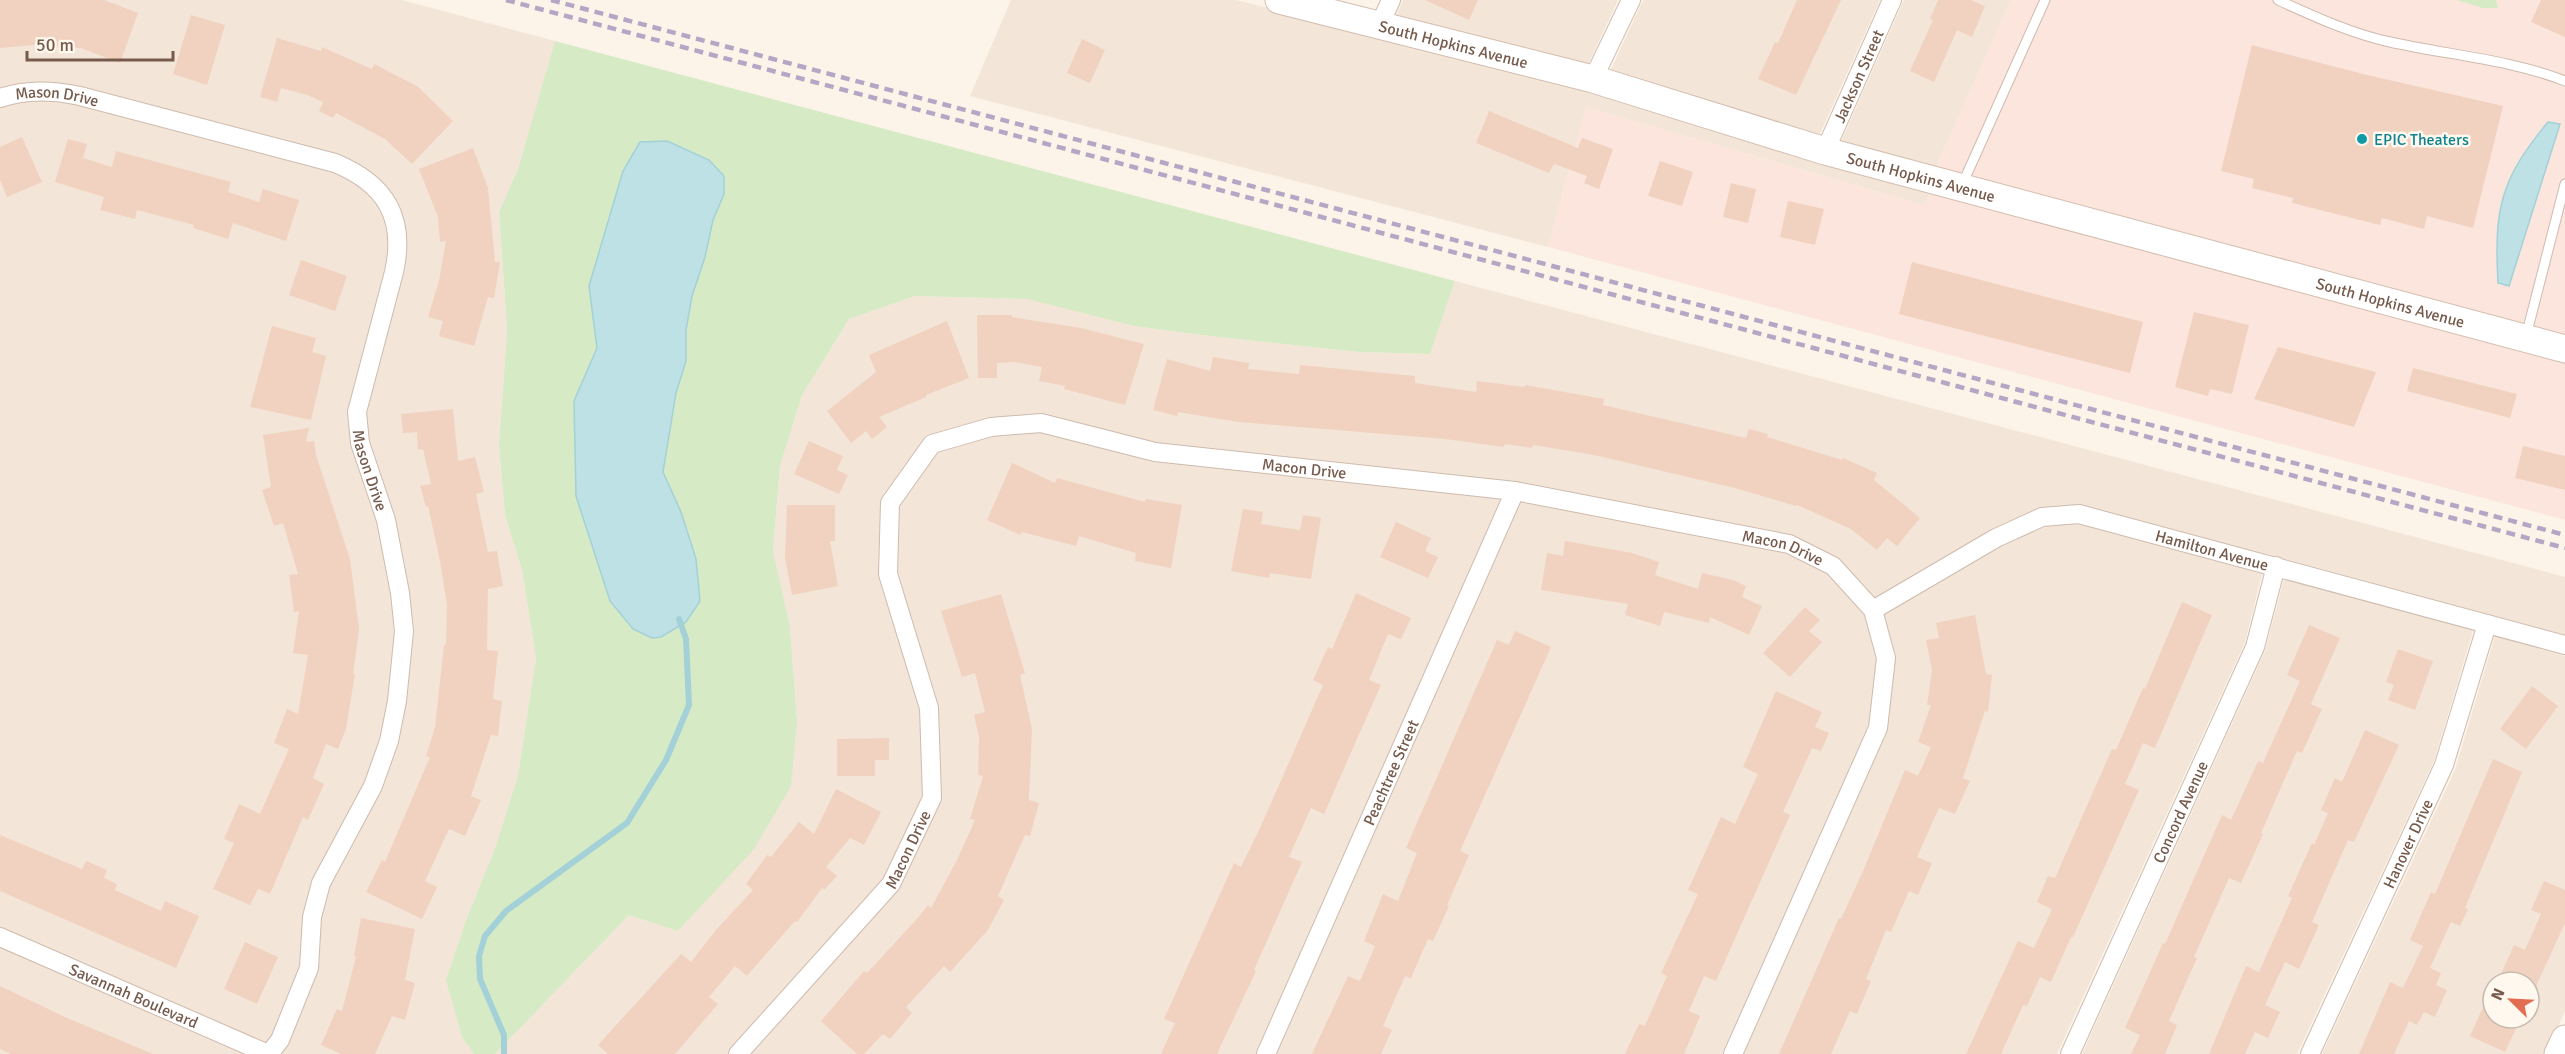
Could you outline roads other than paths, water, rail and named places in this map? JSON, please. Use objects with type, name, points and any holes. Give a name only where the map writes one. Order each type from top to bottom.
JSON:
[{"type":"street","name":"South Hopkins Avenue","points":[[1279,0],[1593,79],[1825,151],[2565,349]]},
{"type":"street","points":[[1380,24],[1391,0]]},
{"type":"street","points":[[1593,79],[1631,0]]},
{"type":"street","name":"Jackson Street","points":[[1825,151],[1892,0]]},
{"type":"street","name":"Mason Drive","points":[[0,98],[23,92],[61,92],[335,163],[359,174],[378,189],[390,208],[397,228],[399,253],[357,412],[360,443],[386,520],[400,593],[404,631],[398,701],[389,741],[374,786],[321,883],[312,916],[309,968],[280,1040],[269,1054]]},
{"type":"street","name":"Macon Drive","points":[[738,1054],[891,884],[932,798],[930,708],[888,574],[890,503],[932,444],[991,427],[1041,423],[1155,452],[1515,491],[1789,544],[1833,566],[1873,610],[1886,658],[1878,728],[1733,1054]]},
{"type":"street","name":"Peachtree Street","points":[[1266,1054],[1515,491]]},
{"type":"street","name":"Hamilton Avenue","points":[[1873,610],[1996,538],[2042,516],[2079,514],[2565,645]]},
{"type":"street","name":"Concord Avenue","points":[[2070,1054],[2255,646],[2276,566]]},
{"type":"street","name":"Hanover Drive","points":[[2310,1054],[2444,765],[2487,624]]},
{"type":"street","name":"Savannah Boulevard","points":[[0,937],[269,1054]]},
{"type":"street","points":[[2558,1054],[2565,1039]]},
{"type":"lane","points":[[1961,187],[2045,0]]},
{"type":"lane","points":[[2278,0],[2314,16],[2387,42],[2535,69],[2565,81]]},
{"type":"lane","points":[[2525,338],[2565,183]]},
{"type":"water","points":[[2548,122],[2560,124],[2509,286],[2498,283],[2497,235],[2503,196],[2519,161]]},
{"type":"water","points":[[667,141],[709,160],[724,176],[724,194],[713,220],[705,257],[692,296],[686,330],[686,361],[676,393],[663,472],[681,512],[696,559],[700,601],[686,622],[661,637],[652,638],[633,629],[610,601],[576,496],[574,401],[597,348],[589,286],[623,171],[640,142]]},
{"type":"waterway","points":[[504,1054],[504,1035],[480,979],[479,956],[485,936],[506,911],[627,823],[666,760],[689,705],[686,639],[679,619]]},
{"type":"railway","points":[[506,0],[2565,548]]},
{"type":"railway","points":[[551,0],[2565,535]]},
{"type":"place","name":"EPIC Theaters","points":[[2362,139]]}]
